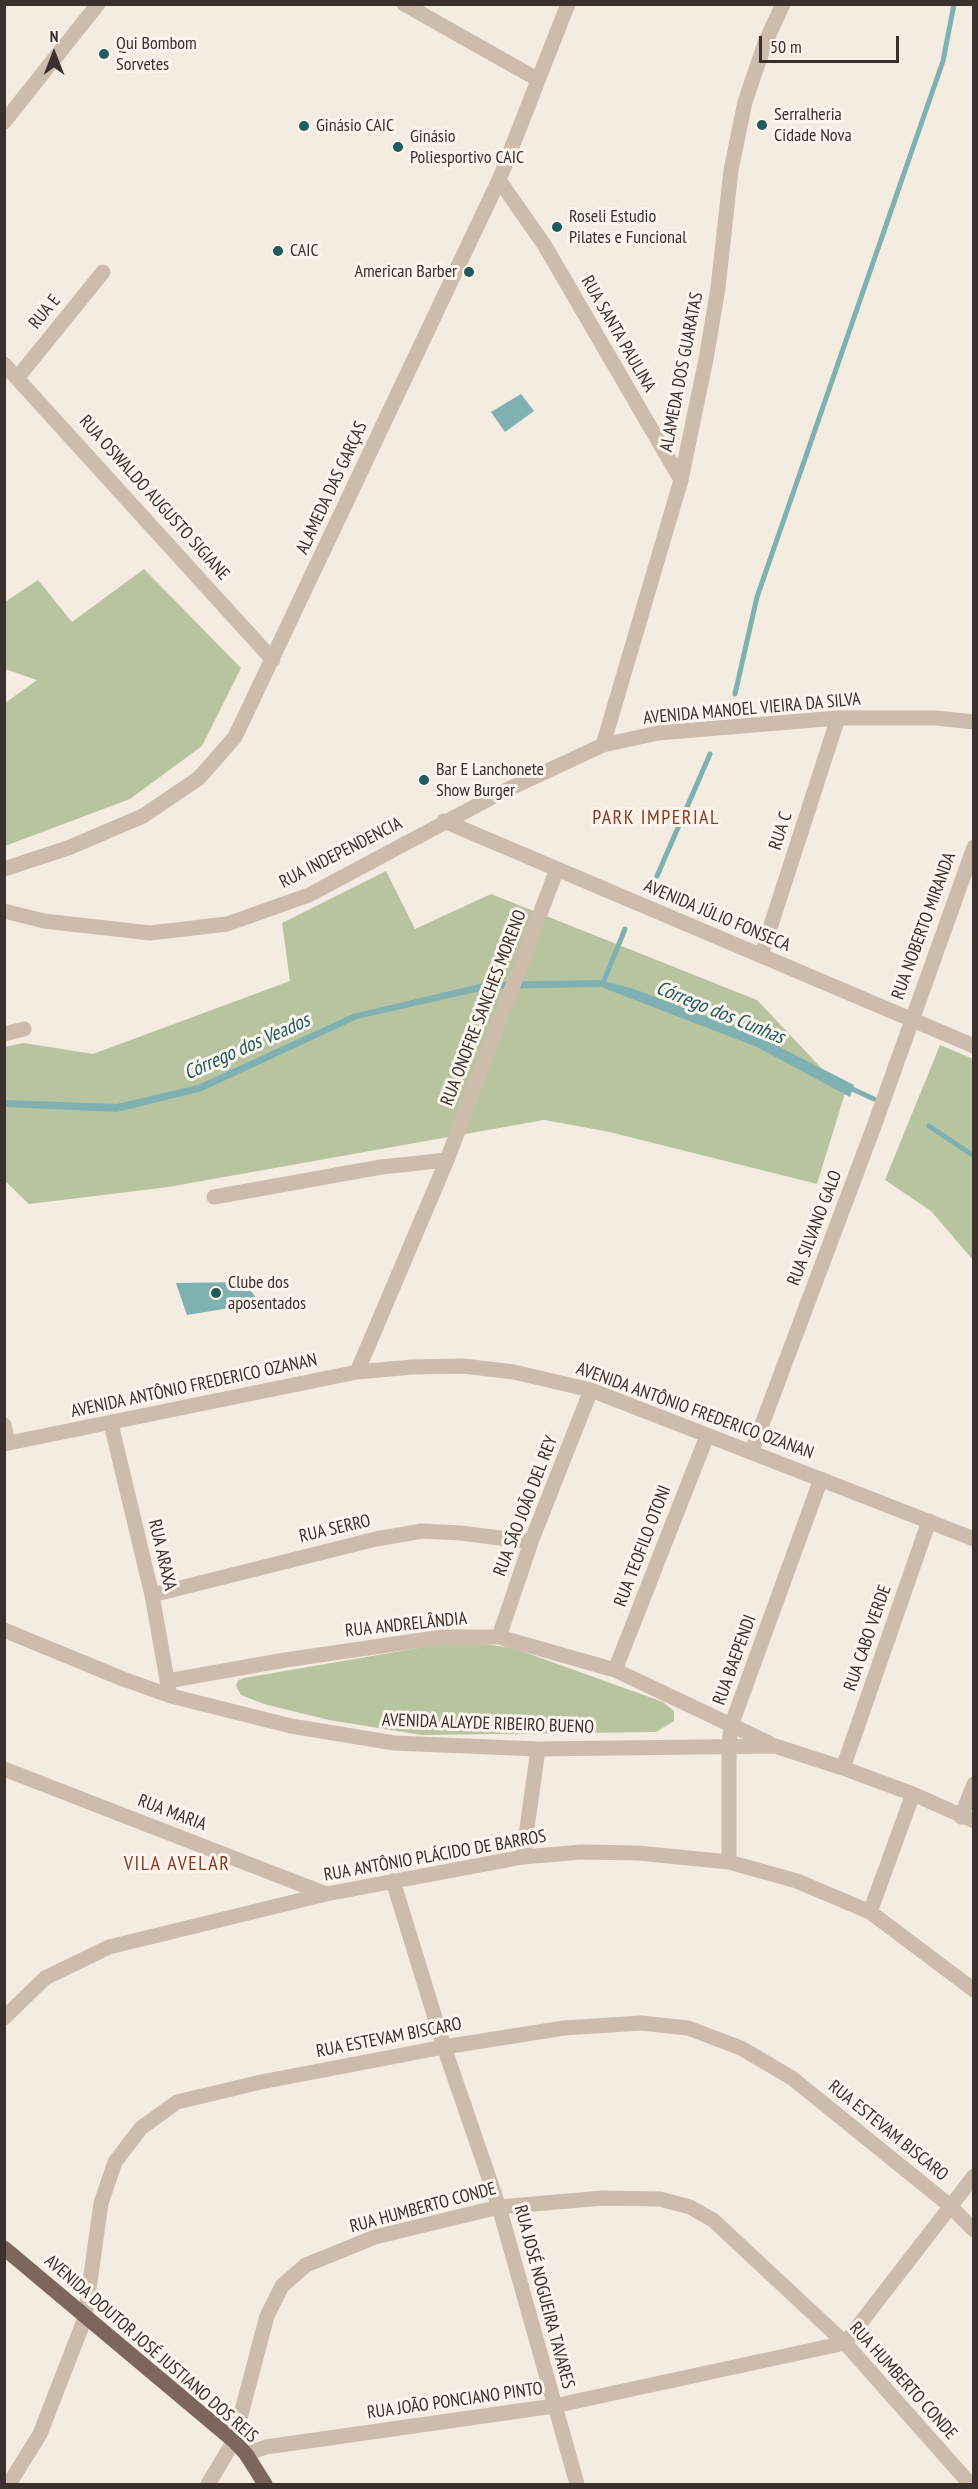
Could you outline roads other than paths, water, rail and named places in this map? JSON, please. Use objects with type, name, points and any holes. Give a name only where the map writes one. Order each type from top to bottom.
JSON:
[{"type":"main road","name":"AVENIDA DOUTOR JOSÉ JUSTIANO DOS REIS","points":[[4,2248],[234,2441],[246,2454],[265,2484]]},
{"type":"street","points":[[4,122],[98,4]]},
{"type":"street","points":[[404,4],[537,79]]},
{"type":"street","name":"ALAMEDA DAS GARÇAS","points":[[4,869],[68,848],[143,816],[199,778],[235,737],[499,180],[568,4]]},
{"type":"street","name":"ALAMEDA DOS GUARATAS","points":[[603,745],[681,480],[706,359],[718,288],[732,170],[745,102],[765,43],[783,4]]},
{"type":"street","name":"RUA SANTA PAULINA","points":[[499,180],[545,246],[681,480]]},
{"type":"street","name":"RUA E","points":[[18,377],[103,272]]},
{"type":"street","name":"RUA OSWALDO AUGUSTO SIGIANE","points":[[4,364],[273,660]]},
{"type":"street","name":"AVENIDA MANOEL VIEIRA DA SILVA","points":[[444,821],[603,745],[658,733],[838,718],[936,718],[974,722]]},
{"type":"street","name":"RUA C","points":[[761,956],[838,718]]},
{"type":"street","name":"AVENIDA JÚLIO FONSECA","points":[[444,821],[974,1046]]},
{"type":"street","name":"RUA INDEPENDENCIA","points":[[4,911],[44,921],[150,933],[227,924],[309,895],[444,821]]},
{"type":"street","name":"RUA NOBERTO MIRANDA","points":[[911,1018],[974,847]]},
{"type":"street","name":"RUA ONOFRE SANCHES MORENO","points":[[357,1372],[447,1160],[557,869]]},
{"type":"street","name":"RUA SILVANO GALO","points":[[752,1451],[876,1121],[911,1018]]},
{"type":"street","points":[[4,1034],[24,1029]]},
{"type":"street","points":[[214,1197],[381,1167],[447,1160]]},
{"type":"street","name":"AVENIDA ANTÔNIO FREDERICO OZANAN","points":[[6,1444],[357,1372],[412,1367],[463,1366],[514,1372],[591,1390],[974,1539]]},
{"type":"street","name":"RUA SÃO JOÃO DEL REY","points":[[499,1637],[531,1542],[591,1390]]},
{"type":"street","name":"RUA ARAXA","points":[[111,1424],[152,1595],[169,1688]]},
{"type":"street","points":[[4,1425],[6,1444]]},
{"type":"street","name":"RUA TEOFILO OTONI","points":[[615,1670],[707,1436]]},
{"type":"street","name":"RUA BAEPENDI","points":[[729,1862],[729,1746],[732,1726],[822,1479]]},
{"type":"street","name":"RUA CABO VERDE","points":[[843,1768],[929,1521]]},
{"type":"street","name":"RUA SERRO","points":[[152,1595],[376,1539],[422,1532],[461,1533],[531,1542]]},
{"type":"street","name":"AVENIDA ALAYDE RIBEIRO BUENO","points":[[4,1630],[123,1679],[169,1688],[291,1726],[394,1743],[538,1749],[775,1746],[913,1794],[967,1819]]},
{"type":"street","name":"RUA ANDRELÂNDIA","points":[[169,1688],[285,1660],[443,1637],[499,1637],[615,1670],[775,1746]]},
{"type":"street","points":[[523,1857],[538,1749]]},
{"type":"street","name":"RUA MARIA","points":[[4,1769],[326,1894]]},
{"type":"street","points":[[967,1819],[974,1784]]},
{"type":"street","points":[[870,1912],[913,1794]]},
{"type":"street","name":"RUA ANTÔNIO PLÁCIDO DE BARROS","points":[[4,2018],[45,1978],[109,1947],[326,1894],[523,1857],[582,1852],[638,1853],[729,1862],[797,1881],[870,1912],[974,1990]]},
{"type":"street","name":"RUA JOSÉ NOGUEIRA TAVARES","points":[[393,1881],[444,2047],[499,2206],[578,2484]]},
{"type":"street","name":"RUA ESTEVAM BISCARO","points":[[9,2484],[40,2434],[85,2318],[101,2203],[115,2162],[141,2128],[177,2102],[261,2082],[444,2047],[564,2028],[641,2023],[688,2028],[741,2048],[792,2078],[949,2205],[974,2230]]},
{"type":"street","points":[[845,2343],[949,2205],[974,2176]]},
{"type":"street","name":"RUA HUMBERTO CONDE","points":[[208,2484],[234,2441],[267,2316],[282,2286],[306,2265],[375,2237],[499,2206],[603,2198],[660,2199],[690,2206],[713,2220],[845,2343],[970,2484]]},
{"type":"street","name":"RUA JOÃO PONCIANO PINTO","points":[[246,2454],[266,2447],[554,2406],[845,2343]]},
{"type":"water","points":[[521,394],[534,411],[505,432],[491,412]]},
{"type":"water","points":[[600,980],[634,989],[760,1037],[854,1085],[850,1097],[757,1047],[601,987],[489,989],[357,1019],[202,1091],[117,1112],[5,1107],[5,1100],[117,1104],[198,1085],[353,1014],[488,982]]},
{"type":"water","name":"Clube dos aposentados","points":[[244,1282],[260,1303],[187,1315],[176,1283]]},
{"type":"waterway","points":[[735,694],[757,597],[943,61],[954,4]]},
{"type":"waterway","points":[[657,876],[710,754]]},
{"type":"waterway","points":[[603,983],[625,929]]},
{"type":"waterway","name":"Córrego dos Cunhas","points":[[848,1087],[874,1099]]},
{"type":"waterway","name":"Córrego dos Cunhas","points":[[929,1126],[974,1156]]},
{"type":"place","name":"Qui Bombom Sorvetes","points":[[104,54]]},
{"type":"place","name":"Serralheria Cidade Nova","points":[[762,125]]},
{"type":"place","name":"Ginásio CAIC","points":[[304,126]]},
{"type":"place","name":"Ginásio Poliesportivo CAIC","points":[[398,147]]},
{"type":"place","name":"Roseli Estudio Pilates e Funcional","points":[[557,227]]},
{"type":"place","name":"CAIC","points":[[278,251]]},
{"type":"place","name":"American Barber","points":[[469,272]]},
{"type":"place","name":"Bar E Lanchonete Show Burger","points":[[424,780]]},
{"type":"place","name":"Clube dos aposentados","points":[[216,1293]]},
{"type":"district","name":"PARK IMPERIAL","points":[[656,818]]},
{"type":"district","name":"VILA AVELAR","points":[[177,1864]]},
{"type":"water label","name":"Córrego dos Veados","points":[[247,1047]]}]
